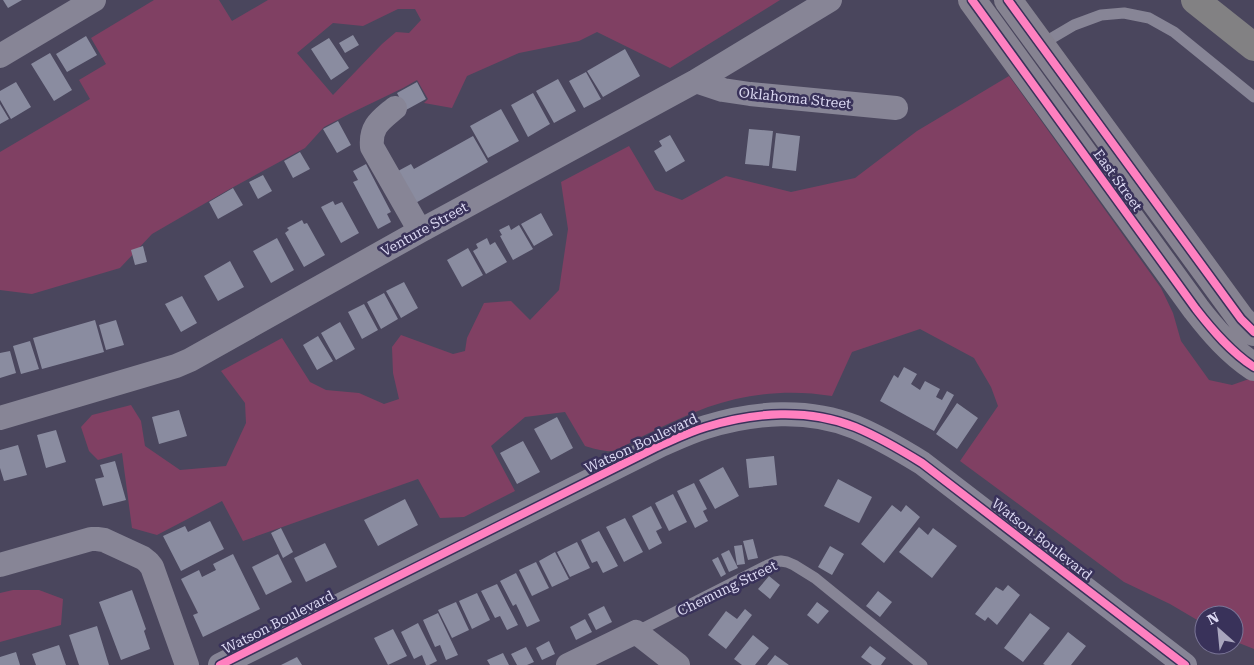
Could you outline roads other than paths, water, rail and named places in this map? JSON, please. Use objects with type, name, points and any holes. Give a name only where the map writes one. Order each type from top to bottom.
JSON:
[{"type":"highway","points":[[1195,0],[1254,47]]},
{"type":"main road","name":"East Street","points":[[972,0],[1196,309],[1219,337],[1254,366]]},
{"type":"main road","name":"East Street","points":[[1008,0],[1241,319],[1254,332]]},
{"type":"street","points":[[0,56],[94,0]]},
{"type":"street","name":"Venture Street","points":[[0,418],[190,360],[420,231],[696,81],[830,0]]},
{"type":"street","name":"Oklahoma Street","points":[[696,81],[723,90],[750,94],[896,108]]},
{"type":"street","points":[[395,108],[374,129],[371,137],[372,147],[420,231]]},
{"type":"street","name":"Watson Boulevard","points":[[220,665],[648,451],[705,427],[753,416],[777,414],[803,415],[845,424],[878,437],[908,454],[1186,665]]},
{"type":"street","points":[[0,565],[91,539],[104,540],[143,558],[152,567],[186,665]]},
{"type":"street","points":[[636,632],[678,665]]},
{"type":"street","name":"Chemung Street","points":[[568,665],[636,632]]},
{"type":"lane","points":[[1040,45],[1074,25],[1101,15],[1124,13],[1149,18],[1174,32],[1254,97]]},
{"type":"lane","name":"Chemung Street","points":[[636,632],[768,565],[781,561],[794,565],[815,578],[922,665]]}]
